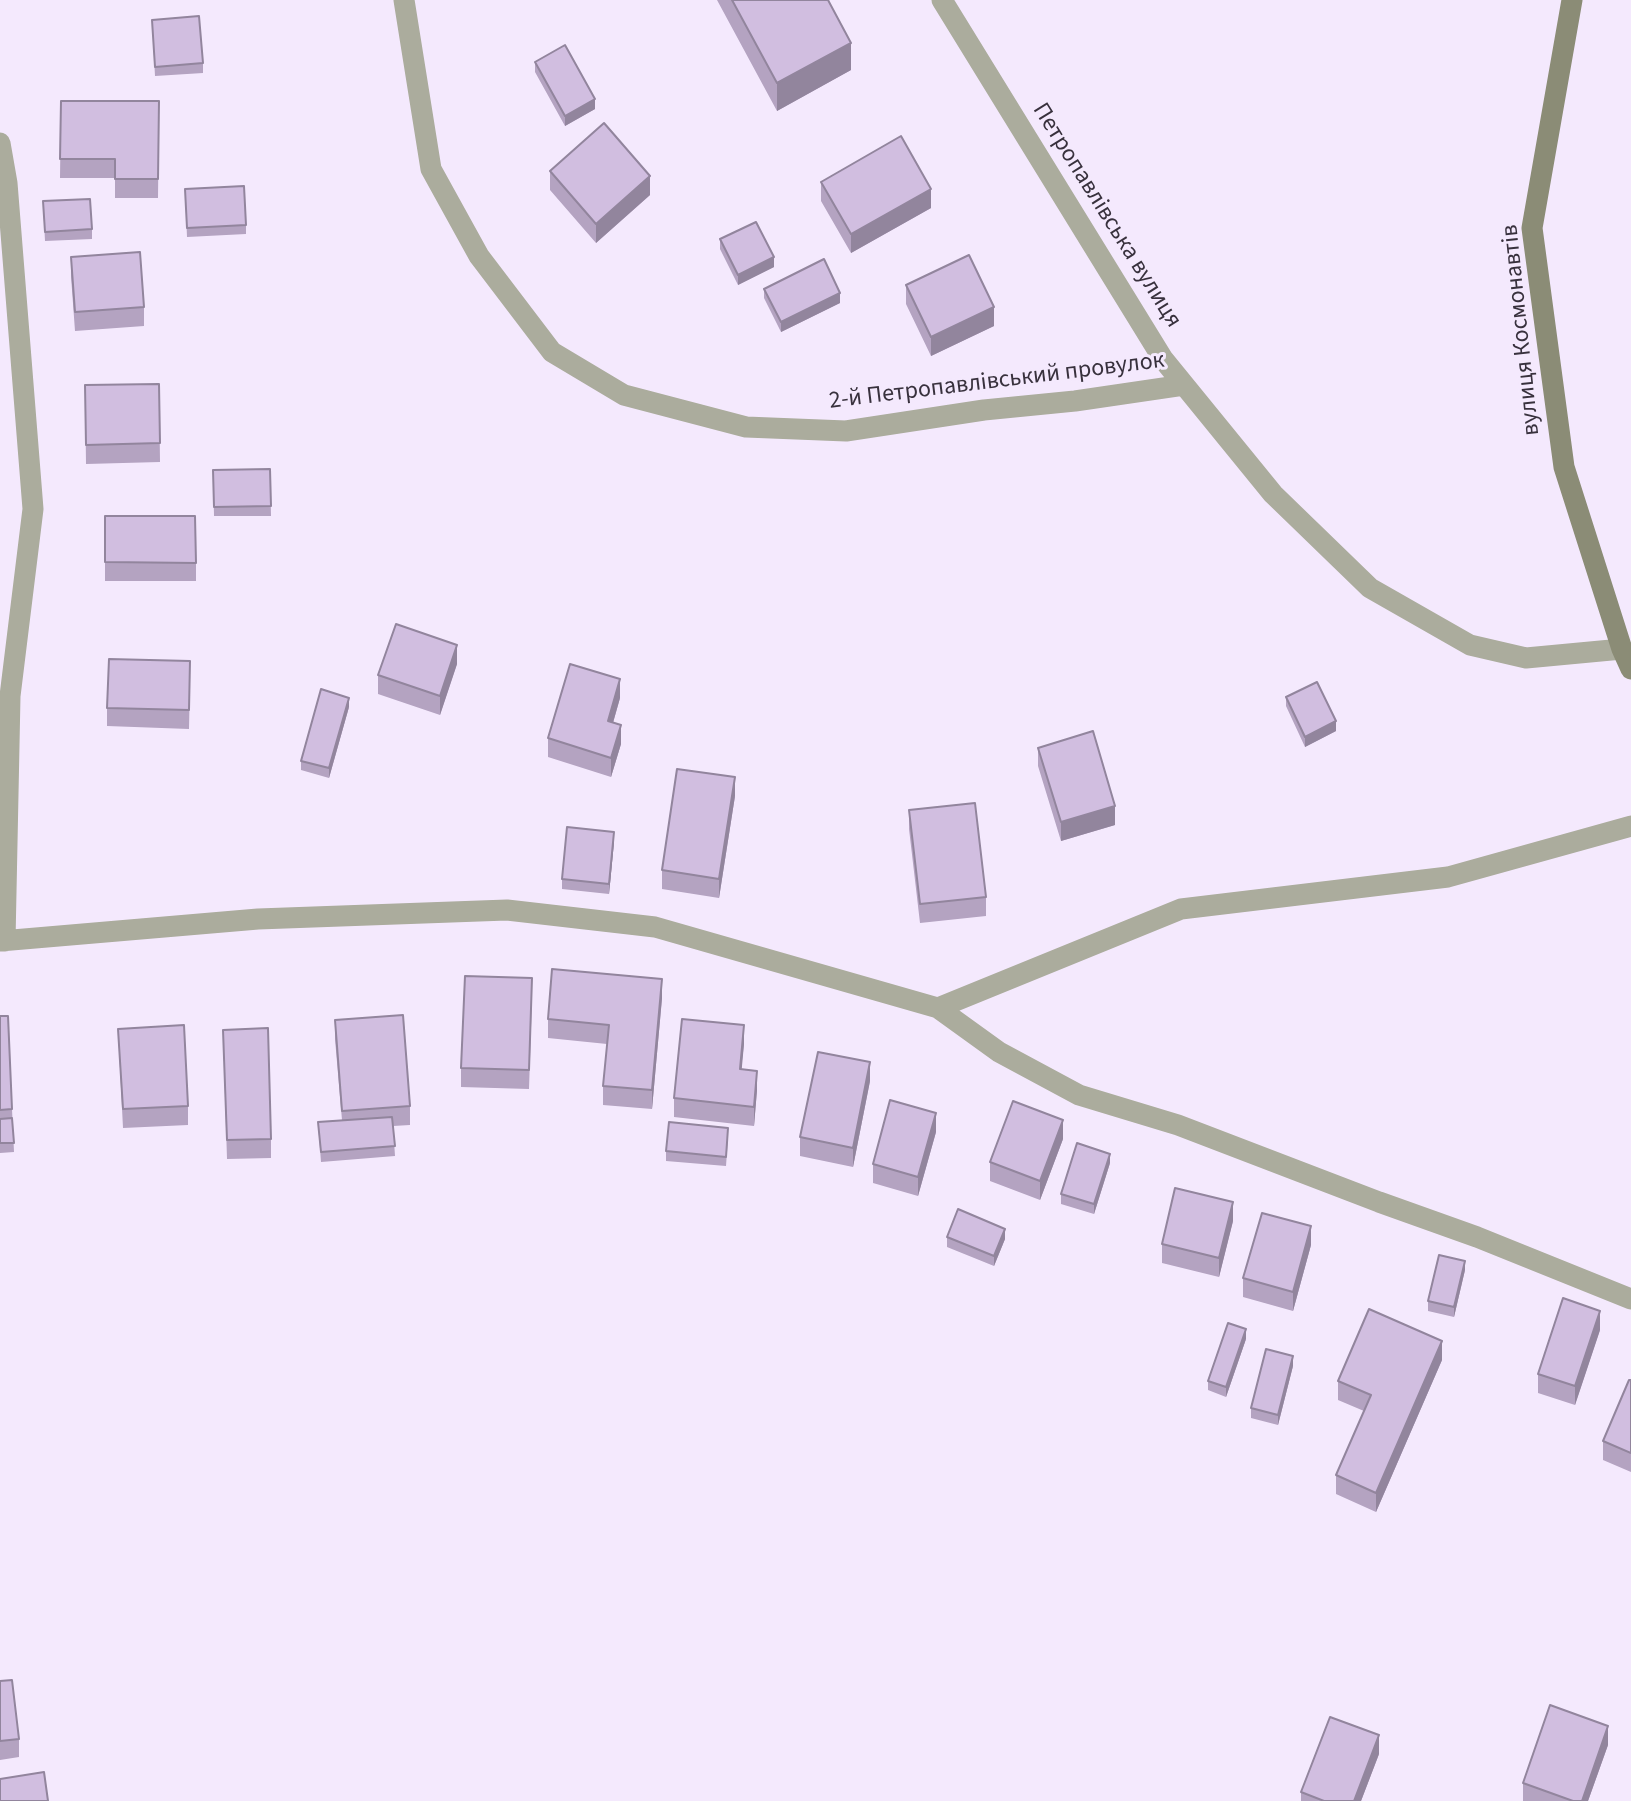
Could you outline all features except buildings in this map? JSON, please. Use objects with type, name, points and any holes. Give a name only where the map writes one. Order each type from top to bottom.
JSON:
[{"type":"street","name":"2-й Петропавлівський провулок","points":[[404,0],[431,169],[479,256],[552,352],[624,395],[746,427],[846,431],[984,410],[1075,401],[1184,385]]},
{"type":"street","name":"Петропавлівська вулиця","points":[[942,0],[1163,359],[1273,494],[1370,588],[1471,645],[1526,658],[1622,649]]},
{"type":"street","name":"вулиця Космонавтів","points":[[1572,0],[1532,228],[1564,467],[1622,649],[1631,669]]},
{"type":"street","points":[[0,143],[7,183],[33,509],[10,696],[3,941],[258,919],[507,910],[655,927],[937,1008],[999,1052],[1079,1095],[1178,1125],[1478,1237],[1631,1298]]},
{"type":"street","points":[[937,1008],[1181,909],[1448,877],[1631,826]]}]
